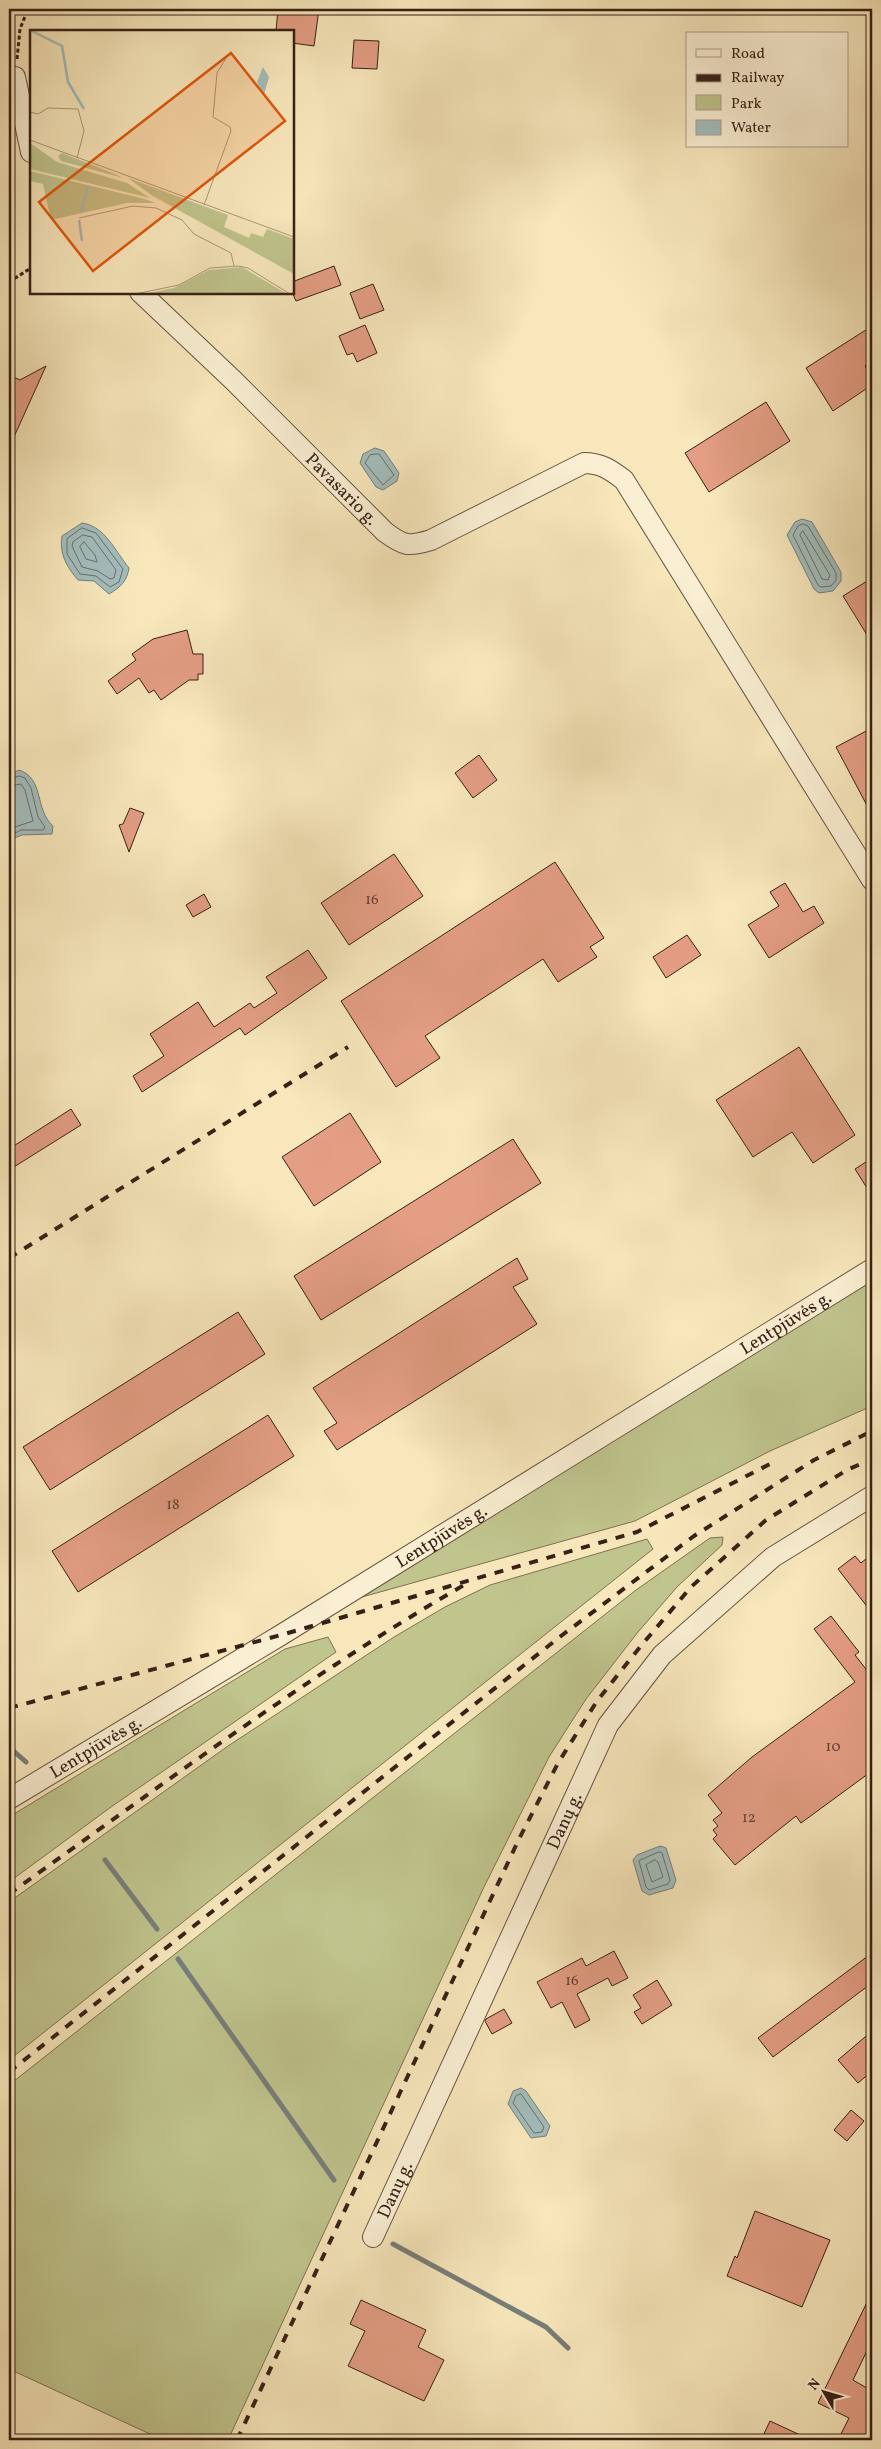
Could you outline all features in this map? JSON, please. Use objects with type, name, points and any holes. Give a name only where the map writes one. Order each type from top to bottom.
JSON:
[{"type":"street","points":[[15,77],[30,147]]},
{"type":"street","name":"Pavasario g.","points":[[142,294],[233,380],[385,532],[400,542],[412,546],[431,540],[584,463],[596,463],[624,480],[872,880]]},
{"type":"street","name":"Lentpjūvės g.","points":[[9,1799],[281,1636],[872,1269]]},
{"type":"street","name":"Danų g.","points":[[373,2237],[608,1725],[662,1654],[772,1557],[872,1496]]},
{"type":"path","points":[[15,77],[20,29],[28,9]]},
{"type":"path","points":[[9,282],[30,269]]},
{"type":"green space","points":[[872,1279],[872,1406],[770,1451],[635,1521],[362,1597]]},
{"type":"green space","points":[[723,1537],[722,1545],[677,1587],[638,1632],[586,1699],[549,1757],[484,1887],[228,2440],[163,2440],[9,2369],[9,2085],[636,1590],[710,1538]]},
{"type":"green space","points":[[647,1539],[653,1549],[9,2060],[9,1902],[228,1746],[394,1637],[445,1607],[490,1585]]},
{"type":"green space","points":[[328,1637],[336,1652],[111,1807],[9,1882],[9,1817],[285,1649]]},
{"type":"water","points":[[375,448],[384,451],[399,473],[397,481],[383,490],[376,487],[360,463],[363,454]]},
{"type":"water","points":[[802,519],[812,522],[841,572],[841,581],[833,591],[819,593],[814,589],[787,535],[795,522]]},
{"type":"water","points":[[82,523],[90,525],[103,534],[129,568],[123,583],[109,594],[94,581],[78,580],[65,560],[61,543],[62,536]]},
{"type":"water","points":[[19,770],[33,780],[43,811],[53,826],[52,834],[22,835],[9,840],[9,775]]},
{"type":"water","points":[[660,1846],[666,1848],[676,1880],[673,1888],[649,1895],[642,1891],[633,1860],[637,1855]]},
{"type":"water","points":[[521,2088],[526,2091],[550,2126],[546,2136],[531,2138],[508,2104],[513,2091]]},
{"type":"building","points":[[278,9],[319,9],[314,46],[294,43],[294,30],[276,30]]},
{"type":"building","points":[[354,40],[379,41],[377,69],[352,68]]},
{"type":"building","points":[[334,266],[341,285],[296,301],[293,294],[294,281]]},
{"type":"building","points":[[373,284],[384,310],[360,319],[350,293]]},
{"type":"building","points":[[365,325],[377,353],[357,362],[353,353],[347,355],[339,336]]},
{"type":"building","points":[[872,326],[872,361],[865,366],[872,378],[872,385],[833,411],[806,368]]},
{"type":"building","points":[[46,366],[9,448],[9,375],[20,380]]},
{"type":"building","points":[[766,402],[790,441],[709,492],[685,453]]},
{"type":"building","points":[[872,578],[872,643],[843,596]]},
{"type":"building","points":[[187,630],[193,654],[203,654],[203,674],[198,674],[198,680],[189,680],[161,700],[154,690],[149,693],[139,678],[117,694],[108,681],[136,660],[132,654],[153,639]]},
{"type":"building","points":[[872,728],[872,815],[836,747]]},
{"type":"building","points":[[479,755],[497,780],[473,798],[455,773]]},
{"type":"building","points":[[130,808],[144,813],[129,852],[119,825],[123,824]]},
{"type":"building","points":[[394,854],[423,896],[349,945],[321,903]]},
{"type":"building","points":[[555,862],[604,938],[590,947],[597,957],[558,982],[543,959],[425,1036],[440,1058],[396,1087],[341,1001]]},
{"type":"building","points":[[785,883],[803,912],[814,906],[824,923],[769,958],[748,925],[779,906],[770,892]]},
{"type":"building","points":[[204,894],[211,907],[193,917],[186,905]]},
{"type":"building","points":[[687,935],[701,955],[666,978],[653,957]]},
{"type":"building","points":[[308,950],[327,978],[245,1035],[240,1028],[142,1092],[133,1076],[164,1056],[150,1034],[198,1002],[214,1027],[250,1003],[254,1008],[277,993],[266,977]]},
{"type":"building","points":[[799,1047],[855,1135],[813,1163],[792,1132],[753,1157],[716,1100]]},
{"type":"building","points":[[71,1109],[81,1125],[9,1170],[9,1149]]},
{"type":"building","points":[[350,1113],[381,1162],[314,1206],[282,1157]]},
{"type":"building","points":[[513,1139],[541,1183],[321,1320],[294,1276]]},
{"type":"building","points":[[872,1158],[872,1196],[855,1169]]},
{"type":"building","points":[[517,1258],[528,1279],[513,1287],[537,1324],[337,1450],[324,1431],[337,1423],[313,1388]]},
{"type":"building","points":[[238,1312],[265,1354],[50,1490],[23,1447]]},
{"type":"building","points":[[268,1415],[294,1456],[78,1592],[52,1551]]},
{"type":"building","points":[[872,1554],[872,1613],[838,1569],[855,1556],[861,1563]]},
{"type":"building","points":[[831,1616],[859,1652],[855,1655],[872,1677],[872,1771],[801,1823],[796,1816],[735,1865],[713,1839],[717,1835],[713,1830],[718,1826],[713,1820],[722,1813],[708,1795],[752,1757],[855,1682],[814,1629]]},
{"type":"building","points":[[614,1951],[628,1978],[612,1986],[608,1978],[577,1994],[590,2020],[575,2028],[562,2002],[551,2008],[537,1982],[582,1958],[586,1966]]},
{"type":"building","points":[[872,1953],[872,1983],[773,2057],[758,2038]]},
{"type":"building","points":[[657,1980],[672,2005],[642,2024],[634,2012],[641,2008],[633,1995]]},
{"type":"building","points":[[504,2009],[512,2023],[492,2034],[485,2021]]},
{"type":"building","points":[[872,2031],[872,2071],[858,2083],[838,2060]]},
{"type":"building","points":[[851,2110],[864,2121],[847,2141],[834,2130]]},
{"type":"building","points":[[755,2211],[830,2240],[802,2307],[727,2276],[735,2256],[737,2258]]},
{"type":"building","points":[[872,2292],[872,2340],[853,2380],[872,2391],[872,2440],[853,2440],[841,2434],[849,2418],[818,2403]]},
{"type":"building","points":[[361,2300],[426,2330],[418,2347],[444,2360],[424,2401],[348,2366],[365,2331],[350,2324]]},
{"type":"building","points":[[770,2421],[811,2440],[761,2440]]},
{"type":"waterway","points":[[9,1747],[26,1762]]},
{"type":"waterway","points":[[105,1860],[157,1929]]},
{"type":"waterway","points":[[178,1959],[334,2180]]},
{"type":"waterway","points":[[393,2244],[546,2327],[568,2348]]},
{"type":"railway","points":[[9,1258],[348,1047]]},
{"type":"railway","points":[[9,2072],[561,1636],[694,1536],[814,1460],[872,1431]]},
{"type":"railway","points":[[237,2440],[519,1839],[558,1763],[597,1701],[691,1587],[766,1520],[847,1470],[872,1459]]},
{"type":"railway","points":[[9,1708],[281,1635],[637,1532],[772,1463]]},
{"type":"railway","points":[[9,1894],[289,1695],[405,1620],[464,1585]]}]
